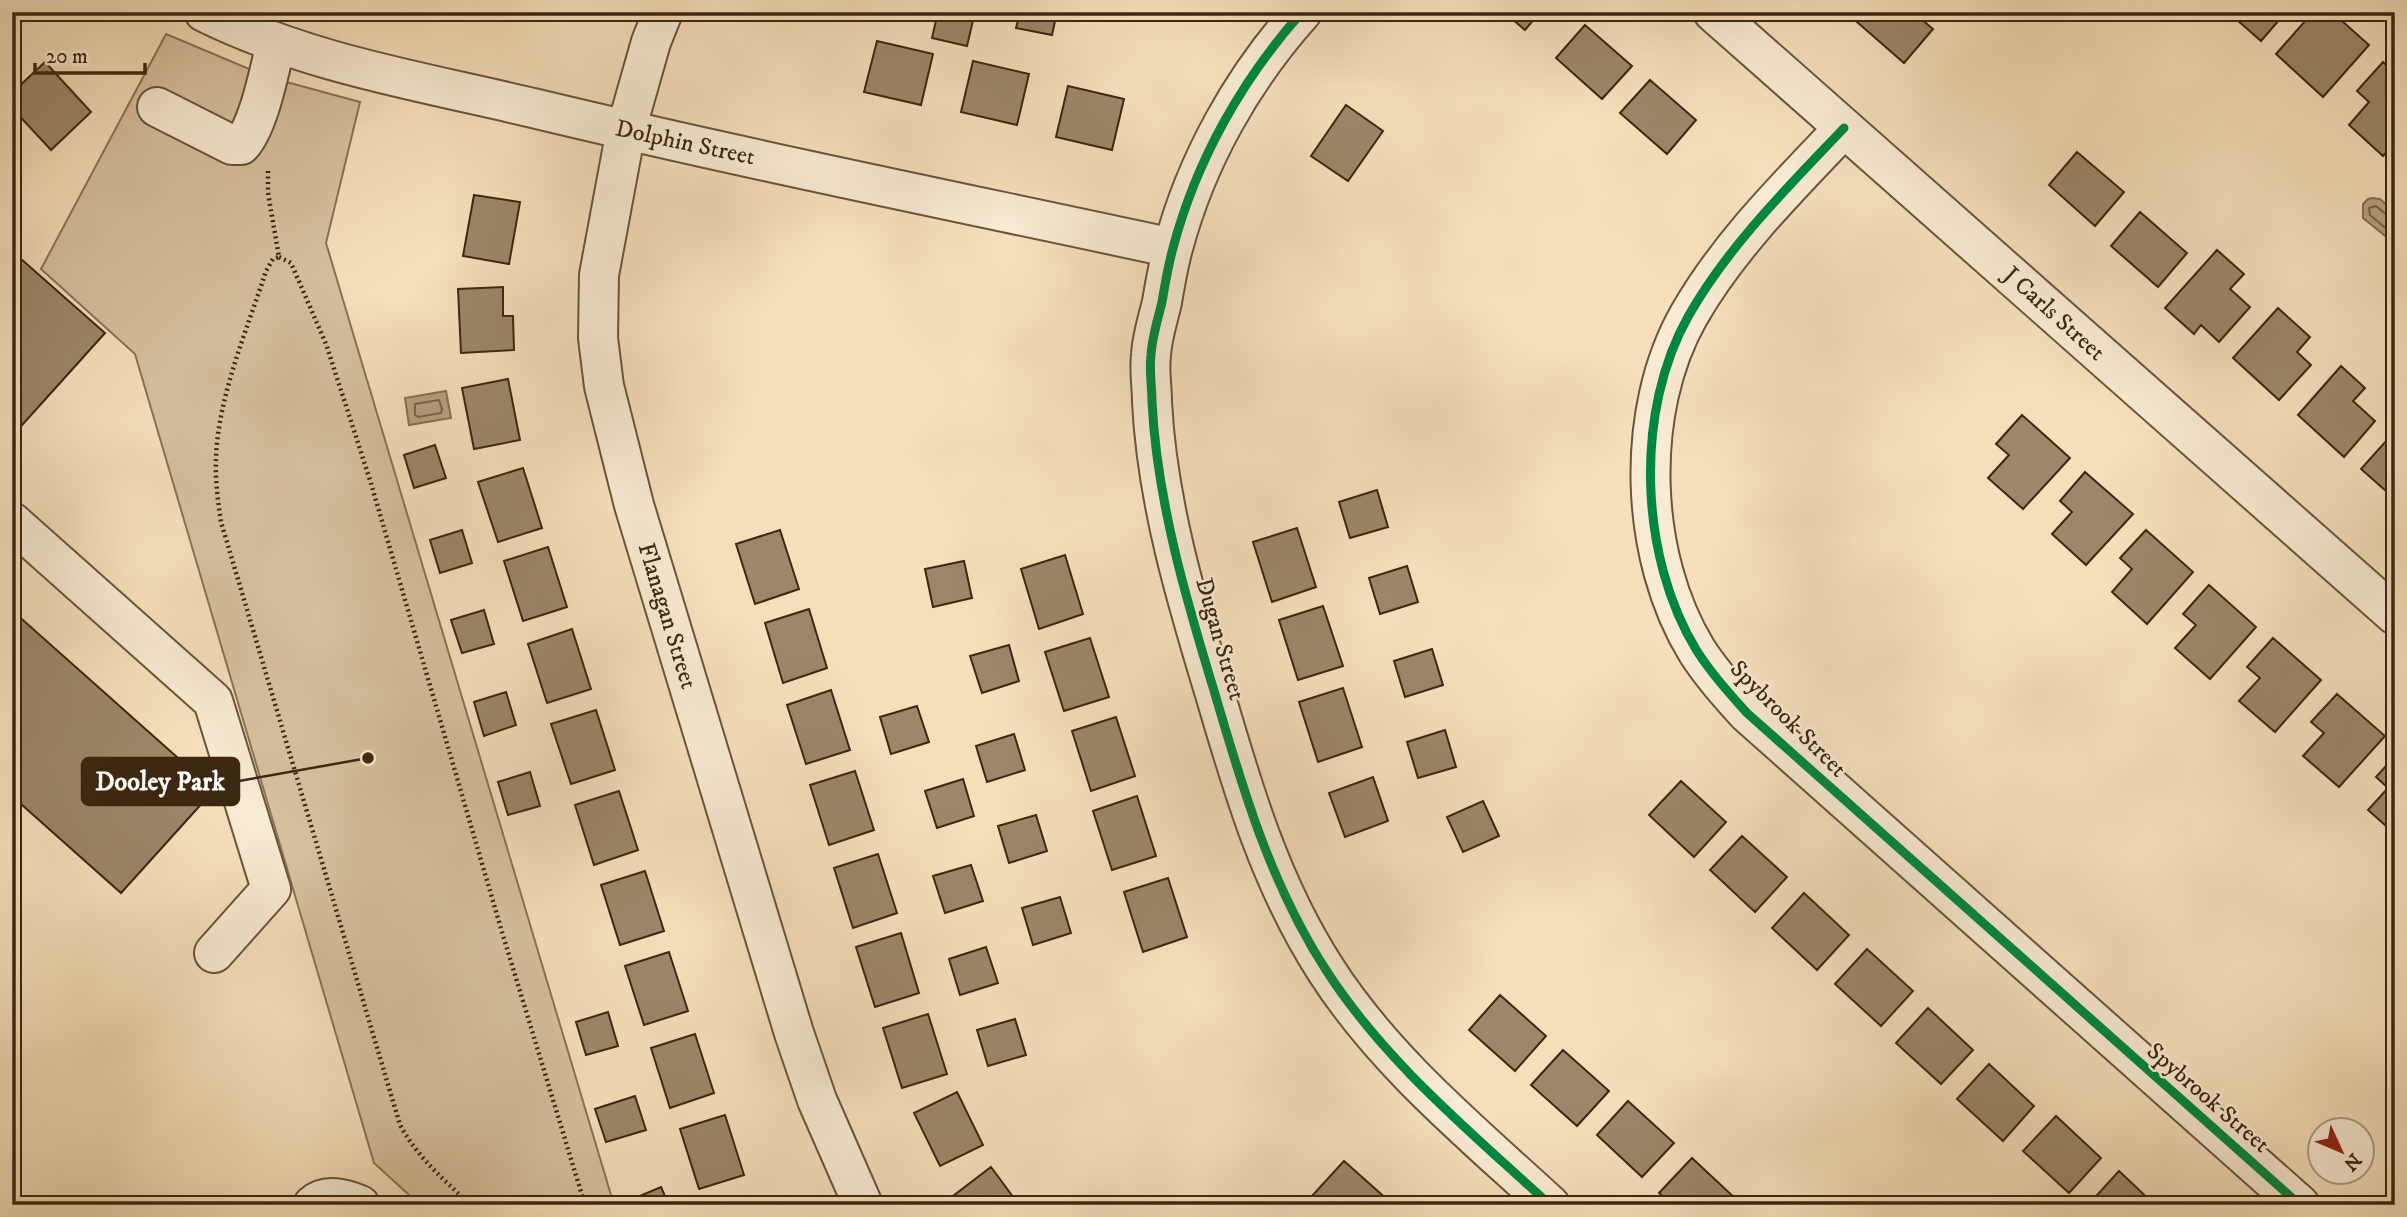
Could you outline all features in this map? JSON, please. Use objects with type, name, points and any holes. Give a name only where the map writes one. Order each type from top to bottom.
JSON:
[{"type":"street","name":"Dolphin Street","points":[[204,12],[276,44],[336,63],[626,130],[1172,248]]},
{"type":"street","name":"Flanagan Street","points":[[663,12],[650,42],[626,130],[599,275],[598,338],[604,386],[634,505],[794,1033],[817,1100],[863,1205]]},
{"type":"street","name":"Dugan Street","points":[[1302,12],[1254,73],[1225,120],[1205,162],[1172,248],[1150,355],[1154,443],[1171,536],[1249,808],[1268,858],[1326,970],[1368,1028],[1408,1073],[1550,1205]]},
{"type":"street","name":"J Carls Street","points":[[1713,12],[2395,615]]},
{"type":"street","points":[[157,107],[232,145],[241,145],[250,133],[276,44]]},
{"type":"street","name":"Spybrook Street","points":[[1844,128],[1730,254],[1688,316],[1663,377],[1652,437],[1653,501],[1660,553],[1678,613],[1697,650],[1720,684],[1747,713],[2300,1205]]},
{"type":"street","points":[[16,532],[213,701],[271,889],[214,953]]},
{"type":"street","points":[[313,1205],[317,1201],[338,1197],[360,1205]]},
{"type":"path","points":[[268,168],[268,193],[278,257]]},
{"type":"path","points":[[278,257],[273,259],[266,271],[218,432],[216,475],[221,522],[400,1125],[424,1161],[471,1205]]},
{"type":"path","points":[[278,257],[291,263],[329,353],[370,480],[585,1205]]},
{"type":"shaded area","points":[[166,34],[268,77],[360,102],[326,243],[614,1205],[420,1205],[374,1163],[135,354],[41,269]]},
{"type":"water","points":[[2373,198],[2380,199],[2395,212],[2395,244],[2363,218],[2363,204]]},
{"type":"water","points":[[446,391],[451,418],[409,425],[405,398]]},
{"type":"building","points":[[938,12],[975,12],[967,46],[932,38]]},
{"type":"building","points":[[1020,12],[1057,12],[1052,35],[1016,28]]},
{"type":"building","points":[[1504,12],[1540,12],[1525,30]]},
{"type":"building","points":[[1866,12],[1913,12],[1933,29],[1904,63],[1857,22]]},
{"type":"building","points":[[2228,12],[2286,12],[2261,41]]},
{"type":"building","points":[[2313,12],[2332,12],[2369,45],[2323,97],[2276,54]]},
{"type":"building","points":[[1585,25],[1632,66],[1602,99],[1556,58]]},
{"type":"building","points":[[877,41],[933,54],[921,105],[864,92]]},
{"type":"building","points":[[973,61],[1029,74],[1017,125],[961,112]]},
{"type":"building","points":[[45,62],[91,112],[51,150],[12,108],[12,93]]},
{"type":"building","points":[[2383,62],[2395,73],[2395,143],[2383,156],[2349,125],[2369,102],[2357,91]]},
{"type":"building","points":[[1650,80],[1696,120],[1667,154],[1620,113]]},
{"type":"building","points":[[1068,86],[1124,99],[1112,150],[1056,137]]},
{"type":"building","points":[[1346,105],[1383,131],[1348,181],[1311,156]]},
{"type":"building","points":[[2077,152],[2124,192],[2095,226],[2049,185]]},
{"type":"building","points":[[474,195],[520,202],[509,264],[463,256]]},
{"type":"building","points":[[2140,212],[2187,253],[2158,287],[2111,246]]},
{"type":"building","points":[[2217,250],[2244,274],[2230,289],[2250,307],[2219,342],[2201,325],[2194,334],[2165,308]]},
{"type":"building","points":[[12,251],[105,333],[14,434],[12,432]]},
{"type":"building","points":[[503,287],[503,316],[513,316],[514,350],[461,353],[458,289]]},
{"type":"building","points":[[2278,308],[2310,337],[2297,352],[2311,365],[2279,400],[2233,358]]},
{"type":"building","points":[[2341,366],[2365,388],[2353,401],[2375,421],[2344,457],[2298,415]]},
{"type":"building","points":[[508,379],[520,440],[474,449],[462,388]]},
{"type":"building","points":[[2022,415],[2070,458],[2023,509],[1988,478],[2009,455],[1996,444]]},
{"type":"building","points":[[2395,431],[2395,499],[2361,469]]},
{"type":"building","points":[[435,445],[446,478],[414,488],[404,455]]},
{"type":"building","points":[[523,468],[542,528],[498,542],[478,482]]},
{"type":"building","points":[[2085,472],[2133,514],[2086,565],[2052,534],[2072,512],[2060,501]]},
{"type":"building","points":[[1377,490],[1388,527],[1350,538],[1339,502]]},
{"type":"building","points":[[1297,528],[1316,587],[1272,602],[1253,542]]},
{"type":"building","points":[[462,530],[472,563],[440,573],[430,540]]},
{"type":"building","points":[[780,530],[799,589],[755,604],[736,544]]},
{"type":"building","points":[[2146,530],[2193,572],[2147,624],[2112,592],[2132,569],[2120,558]]},
{"type":"building","points":[[548,547],[567,607],[523,621],[504,561]]},
{"type":"building","points":[[1065,555],[1083,614],[1039,629],[1021,569]]},
{"type":"building","points":[[964,561],[972,598],[933,607],[925,569]]},
{"type":"building","points":[[1407,566],[1418,602],[1380,614],[1369,578]]},
{"type":"building","points":[[2209,585],[2256,627],[2210,679],[2175,648],[2196,625],[2183,614]]},
{"type":"building","points":[[1323,606],[1343,666],[1298,680],[1279,620]]},
{"type":"building","points":[[809,609],[827,668],[783,683],[765,623]]},
{"type":"building","points":[[484,610],[494,644],[462,653],[451,620]]},
{"type":"building","points":[[15,613],[214,790],[121,893],[12,796],[12,616]]},
{"type":"building","points":[[572,629],[591,689],[547,703],[528,644]]},
{"type":"building","points":[[1090,638],[1109,697],[1064,711],[1045,652]]},
{"type":"building","points":[[2273,638],[2321,680],[2275,732],[2239,701],[2260,678],[2247,667]]},
{"type":"building","points":[[1009,645],[1019,681],[982,693],[970,656]]},
{"type":"building","points":[[1432,649],[1443,685],[1405,697],[1394,661]]},
{"type":"building","points":[[1343,688],[1362,747],[1318,762],[1299,702]]},
{"type":"building","points":[[831,690],[850,750],[806,764],[787,705]]},
{"type":"building","points":[[506,692],[516,725],[484,736],[474,702]]},
{"type":"building","points":[[2337,694],[2385,736],[2339,787],[2303,756],[2324,733],[2311,722]]},
{"type":"building","points":[[917,706],[929,742],[891,754],[880,717]]},
{"type":"building","points":[[596,710],[615,770],[571,784],[551,724]]},
{"type":"building","points":[[1116,717],[1135,776],[1091,791],[1072,731]]},
{"type":"building","points":[[1445,730],[1456,767],[1418,778],[1407,742]]},
{"type":"building","points":[[1014,734],[1025,770],[987,782],[976,746]]},
{"type":"building","points":[[2395,756],[2395,834],[2368,810],[2388,788],[2376,777]]},
{"type":"building","points":[[855,771],[874,830],[829,845],[810,785]]},
{"type":"building","points":[[530,772],[540,806],[508,815],[498,782]]},
{"type":"building","points":[[1373,777],[1388,821],[1345,837],[1329,793]]},
{"type":"building","points":[[963,779],[974,816],[937,828],[925,791]]},
{"type":"building","points":[[1681,781],[1726,822],[1694,857],[1649,815]]},
{"type":"building","points":[[619,791],[638,850],[594,865],[575,805]]},
{"type":"building","points":[[1137,796],[1156,856],[1112,870],[1093,811]]},
{"type":"building","points":[[1483,801],[1499,836],[1463,852],[1447,817]]},
{"type":"building","points":[[1036,815],[1047,851],[1009,863],[998,826]]},
{"type":"building","points":[[1742,836],[1787,877],[1755,912],[1710,870]]},
{"type":"building","points":[[878,854],[897,913],[853,928],[834,868]]},
{"type":"building","points":[[971,865],[983,901],[945,913],[933,876]]},
{"type":"building","points":[[645,871],[664,931],[620,945],[601,885]]},
{"type":"building","points":[[1168,878],[1187,937],[1143,952],[1124,892]]},
{"type":"building","points":[[1804,893],[1849,935],[1817,970],[1772,928]]},
{"type":"building","points":[[1060,897],[1071,933],[1033,945],[1022,908]]},
{"type":"building","points":[[901,933],[919,993],[875,1007],[856,947]]},
{"type":"building","points":[[986,947],[998,983],[960,995],[949,959]]},
{"type":"building","points":[[1867,949],[1913,991],[1881,1026],[1835,984]]},
{"type":"building","points":[[669,952],[688,1011],[644,1025],[625,966]]},
{"type":"building","points":[[1500,995],[1546,1036],[1515,1071],[1469,1030]]},
{"type":"building","points":[[1928,1008],[1973,1050],[1941,1084],[1896,1043]]},
{"type":"building","points":[[608,1012],[618,1046],[586,1055],[576,1022]]},
{"type":"building","points":[[928,1014],[947,1074],[902,1088],[883,1028]]},
{"type":"building","points":[[1015,1019],[1026,1055],[988,1066],[977,1030]]},
{"type":"building","points":[[695,1034],[714,1093],[670,1108],[651,1048]]},
{"type":"building","points":[[1563,1050],[1609,1091],[1577,1126],[1531,1085]]},
{"type":"building","points":[[1989,1064],[2034,1106],[2003,1141],[1957,1099]]},
{"type":"building","points":[[957,1092],[983,1145],[940,1166],[914,1113]]},
{"type":"building","points":[[635,1096],[646,1130],[606,1142],[595,1109]]},
{"type":"building","points":[[1628,1101],[1674,1143],[1642,1177],[1597,1135]]},
{"type":"building","points":[[725,1115],[744,1175],[699,1189],[680,1129]]},
{"type":"building","points":[[2056,1116],[2101,1158],[2069,1193],[2023,1151]]},
{"type":"building","points":[[1692,1158],[1737,1200],[1732,1205],[1673,1205],[1659,1193]]},
{"type":"building","points":[[1344,1161],[1390,1202],[1388,1205],[1322,1205],[1312,1196]]},
{"type":"building","points":[[991,1167],[1019,1205],[960,1205],[953,1196]]},
{"type":"building","points":[[2119,1171],[2155,1205],[2088,1205]]},
{"type":"building","points":[[661,1187],[669,1205],[623,1203]]},
{"type":"cycle path","points":[[1302,12],[1260,65],[1224,122],[1194,184],[1173,248],[1150,367],[1155,439],[1166,513],[1194,622],[1248,801],[1274,871],[1307,938],[1349,1004],[1402,1066],[1550,1205]]},
{"type":"cycle path","points":[[1844,128],[1761,217],[1722,264],[1689,315],[1671,353],[1659,395],[1652,439],[1651,484],[1654,529],[1678,614],[1702,659],[1747,713],[2300,1205]]},
{"type":"place","name":"Dooley Park","points":[[368,758]]}]
